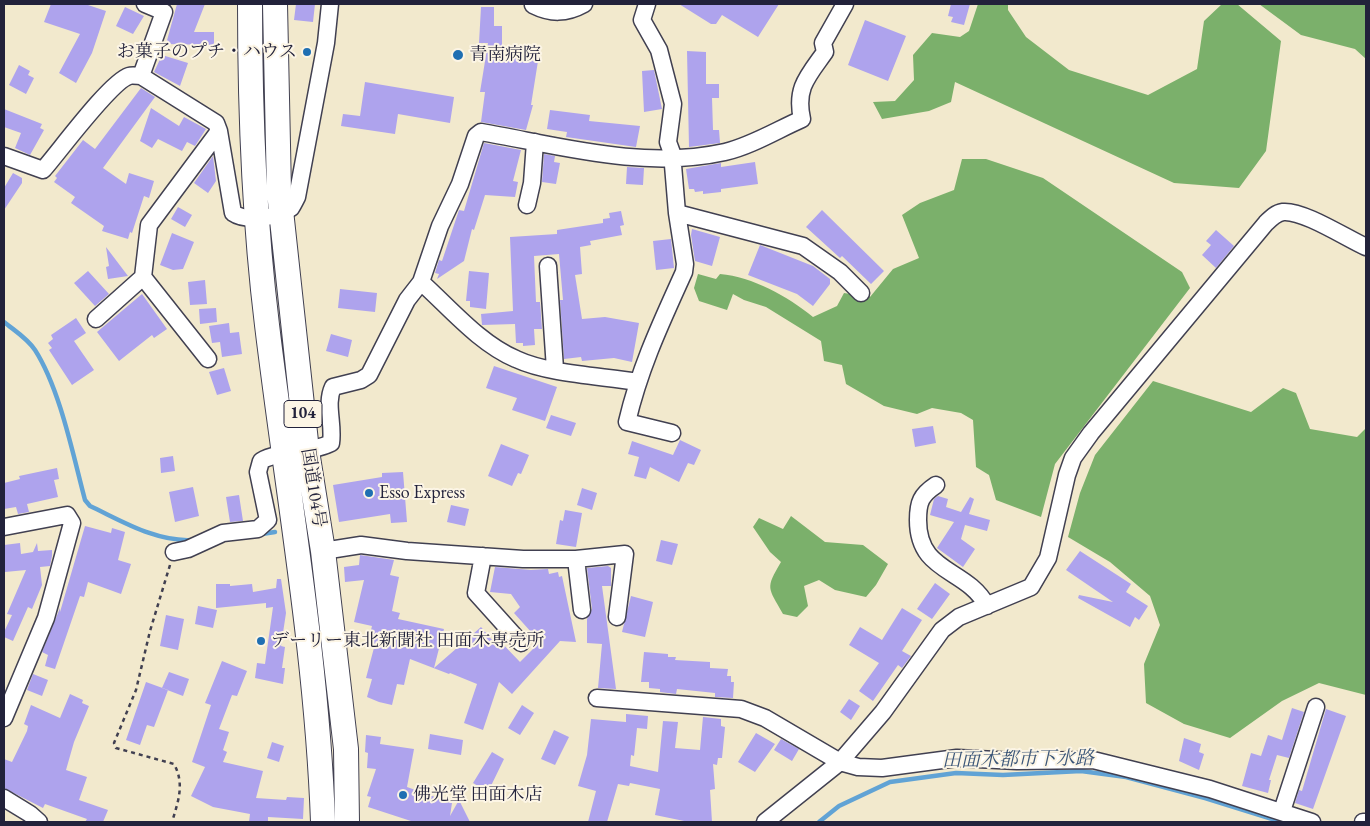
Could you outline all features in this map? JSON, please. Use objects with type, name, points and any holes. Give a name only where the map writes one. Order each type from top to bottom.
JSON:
[{"type":"highway","name":"国道104号","points":[[250,4],[251,122],[256,217],[267,324],[296,453],[323,551],[346,749],[347,822]]},
{"type":"highway","name":"国道104号","points":[[275,4],[276,107],[281,213],[296,453],[320,741],[323,822]]},
{"type":"street","points":[[141,76],[164,12],[145,4]]},
{"type":"street","points":[[4,156],[43,170],[92,110],[118,84],[130,76],[141,76],[216,123],[233,213],[240,218],[281,213],[292,207],[297,198],[326,43],[330,4]]},
{"type":"street","points":[[533,5],[545,12],[555,13],[569,11],[584,4]]},
{"type":"street","points":[[647,4],[642,20],[659,50],[673,104],[668,142],[673,159],[677,213],[685,264],[684,272],[652,341],[637,382],[628,422],[672,433]]},
{"type":"street","points":[[174,552],[188,549],[223,533],[258,529],[266,525],[268,520],[258,466],[267,457],[296,453],[331,443],[333,434],[329,396],[333,388],[361,380],[369,374],[407,300],[421,282],[440,226],[460,184],[476,136],[481,132],[622,158],[673,159],[726,152],[802,119],[799,105],[801,88],[825,52],[823,43],[845,4]]},
{"type":"street","points":[[96,320],[143,277],[149,225],[219,131]]},
{"type":"street","points":[[527,205],[532,183],[535,142]]},
{"type":"street","points":[[765,822],[840,762],[883,712],[942,630],[959,618],[1031,587],[1048,558],[1067,475],[1073,458],[1091,433],[1266,223],[1276,214],[1284,212],[1305,216],[1366,247]]},
{"type":"street","points":[[677,213],[803,246],[840,272],[861,293]]},
{"type":"street","points":[[548,266],[555,369]]},
{"type":"street","points":[[143,277],[208,359]]},
{"type":"street","points":[[421,282],[502,352],[517,360],[555,369],[637,382]]},
{"type":"street","points":[[936,485],[924,492],[918,503],[918,526],[922,546],[926,554],[975,589],[987,606]]},
{"type":"street","points":[[4,527],[67,515],[72,523],[46,618],[4,718]]},
{"type":"street","points":[[323,551],[361,545],[407,551],[483,556],[576,559],[625,554],[617,617]]},
{"type":"street","points":[[483,556],[476,592],[521,643]]},
{"type":"street","points":[[576,559],[582,610]]},
{"type":"street","points":[[597,698],[741,709],[765,718],[840,762],[858,767],[882,768],[957,758],[1017,761],[1093,760],[1210,789],[1312,822]]},
{"type":"street","points":[[1282,811],[1316,707]]},
{"type":"street","points":[[4,798],[30,814],[38,822]]},
{"type":"path","points":[[172,822],[180,793],[180,780],[174,764],[116,748],[114,744],[136,690],[150,631],[174,552]]},
{"type":"green space","points":[[978,4],[1008,4],[1008,10],[1026,37],[1069,70],[1148,95],[1197,69],[1204,21],[1222,4],[1237,4],[1281,41],[1266,151],[1239,188],[1174,183],[955,82],[951,102],[929,111],[882,119],[873,102],[895,101],[914,80],[913,55],[932,33],[960,37],[969,31]]},
{"type":"green space","points":[[1259,4],[1366,4],[1366,59],[1355,49],[1301,35]]},
{"type":"green space","points":[[962,159],[986,159],[1043,178],[1182,272],[1190,288],[1055,464],[1041,517],[996,500],[989,475],[976,467],[973,420],[961,413],[932,408],[917,414],[884,406],[846,384],[842,365],[824,361],[821,341],[766,307],[744,300],[733,294],[727,310],[699,301],[694,288],[698,274],[716,279],[720,274],[745,279],[781,295],[813,317],[837,306],[844,293],[870,297],[893,269],[919,258],[902,215],[920,203],[954,190]]},
{"type":"green space","points":[[1153,381],[1251,412],[1283,388],[1296,393],[1310,429],[1357,437],[1366,428],[1366,695],[1319,683],[1282,701],[1230,738],[1184,724],[1146,703],[1144,664],[1160,625],[1150,596],[1110,562],[1068,537],[1080,493],[1095,455]]},
{"type":"green space","points":[[791,516],[825,542],[863,545],[888,564],[876,585],[866,597],[835,590],[819,580],[804,586],[808,606],[797,617],[783,614],[770,588],[772,578],[781,562],[770,552],[753,527],[759,518],[783,529]]},
{"type":"building","points":[[51,4],[85,4],[106,11],[92,53],[76,83],[59,73],[80,34],[44,22]]},
{"type":"building","points":[[177,4],[205,4],[194,32],[214,32],[214,45],[166,44]]},
{"type":"building","points":[[296,4],[315,4],[313,22],[294,20]]},
{"type":"building","points":[[679,4],[779,4],[758,37],[722,15],[716,24],[711,24]]},
{"type":"building","points":[[951,4],[970,4],[964,25],[951,22],[953,17],[948,16]]},
{"type":"building","points":[[125,7],[144,16],[133,34],[116,26]]},
{"type":"building","points":[[481,7],[494,7],[494,26],[502,26],[502,56],[538,61],[531,105],[533,105],[526,130],[481,122],[485,92],[480,92],[488,43],[479,43]]},
{"type":"building","points":[[865,20],[906,36],[888,81],[848,65]]},
{"type":"building","points":[[687,51],[706,52],[706,84],[719,84],[719,98],[712,98],[713,130],[719,130],[720,143],[689,147]]},
{"type":"building","points":[[162,55],[188,63],[180,86],[154,72]]},
{"type":"building","points":[[19,65],[30,71],[28,75],[34,78],[26,94],[9,85]]},
{"type":"building","points":[[654,70],[662,109],[644,112],[642,71]]},
{"type":"building","points":[[365,82],[454,97],[450,123],[398,114],[395,134],[341,126],[343,114],[360,116]]},
{"type":"building","points":[[141,88],[155,97],[103,168],[126,184],[129,173],[154,181],[149,198],[144,196],[132,233],[130,232],[128,239],[102,231],[104,226],[71,203],[75,197],[54,182],[57,178],[55,176],[83,140],[95,149]]},
{"type":"building","points":[[151,108],[179,126],[184,117],[206,129],[195,146],[187,142],[182,151],[158,139],[152,148],[140,141]]},
{"type":"building","points":[[4,109],[42,124],[40,128],[44,130],[30,155],[15,148],[21,133],[4,127]]},
{"type":"building","points":[[550,110],[590,115],[589,121],[640,126],[636,147],[566,137],[567,132],[547,129]]},
{"type":"building","points":[[484,143],[521,150],[513,181],[518,182],[515,197],[485,195],[474,230],[472,229],[464,261],[437,279],[439,274],[435,273],[439,260],[442,261],[459,210],[464,211]]},
{"type":"building","points":[[544,154],[555,156],[554,162],[560,163],[556,184],[542,182]]},
{"type":"building","points":[[213,156],[216,181],[208,193],[194,183]]},
{"type":"building","points":[[755,162],[758,184],[721,189],[721,192],[703,194],[703,191],[695,192],[694,189],[689,189],[686,169],[721,163],[721,167]]},
{"type":"building","points":[[627,167],[644,168],[643,185],[626,184]]},
{"type":"building","points":[[13,173],[22,178],[22,183],[4,210],[4,188]]},
{"type":"building","points":[[178,207],[192,215],[185,227],[171,219]]},
{"type":"building","points":[[822,210],[884,271],[871,284],[842,256],[840,258],[806,227]]},
{"type":"building","points":[[621,211],[624,225],[620,226],[622,235],[590,241],[591,245],[580,247],[582,274],[575,275],[582,319],[605,317],[639,323],[632,362],[614,358],[582,361],[581,357],[564,359],[560,300],[563,300],[559,254],[534,256],[536,302],[540,302],[542,329],[534,329],[535,345],[523,346],[523,343],[516,343],[515,324],[482,325],[481,314],[513,311],[510,237],[557,234],[557,230],[603,223],[603,219],[610,218],[609,213]]},
{"type":"building","points":[[692,229],[720,237],[712,266],[695,261],[691,235]]},
{"type":"building","points":[[1216,230],[1234,246],[1216,268],[1202,255],[1211,245],[1206,241]]},
{"type":"building","points":[[172,233],[194,242],[183,269],[173,270],[160,265]]},
{"type":"building","points":[[671,239],[674,268],[656,270],[653,241]]},
{"type":"building","points":[[760,245],[813,266],[830,279],[830,284],[813,306],[797,294],[748,275]]},
{"type":"building","points":[[106,247],[128,276],[108,279],[106,267],[109,266]]},
{"type":"building","points":[[88,271],[109,294],[95,306],[74,283]]},
{"type":"building","points":[[469,271],[489,273],[486,309],[470,307],[470,301],[466,301]]},
{"type":"building","points":[[205,280],[207,304],[190,305],[188,282]]},
{"type":"building","points":[[340,289],[377,293],[375,312],[338,308]]},
{"type":"building","points":[[142,294],[167,329],[154,338],[152,335],[119,361],[97,332]]},
{"type":"building","points":[[216,308],[217,322],[200,324],[199,309]]},
{"type":"building","points":[[76,318],[86,333],[74,341],[94,370],[72,385],[49,350],[52,348],[48,343],[53,339],[51,335]]},
{"type":"building","points":[[229,323],[230,333],[239,332],[242,354],[222,357],[220,342],[212,343],[209,326]]},
{"type":"building","points":[[331,334],[352,340],[348,357],[326,351]]},
{"type":"building","points":[[494,366],[557,387],[545,421],[512,410],[517,398],[486,388]]},
{"type":"building","points":[[224,368],[231,391],[217,395],[209,372]]},
{"type":"building","points":[[551,415],[576,423],[571,436],[546,428]]},
{"type":"building","points":[[933,426],[936,443],[915,447],[912,429]]},
{"type":"building","points":[[680,440],[701,450],[694,465],[688,463],[679,482],[650,467],[646,479],[634,476],[639,457],[628,454],[632,441],[673,455]]},
{"type":"building","points":[[501,444],[529,455],[521,474],[518,473],[512,486],[488,476]]},
{"type":"building","points":[[173,456],[175,471],[161,473],[160,458]]},
{"type":"building","points":[[57,468],[59,479],[54,480],[58,497],[27,504],[29,512],[18,514],[16,507],[4,509],[4,483],[20,479],[19,476]]},
{"type":"building","name":"Esso Express","points":[[403,472],[407,522],[391,523],[390,514],[339,522],[333,485],[382,477],[382,473]]},
{"type":"building","points":[[193,487],[199,516],[175,522],[169,492]]},
{"type":"building","points":[[582,488],[597,493],[592,510],[577,505]]},
{"type":"building","points":[[239,495],[243,521],[230,522],[226,497]]},
{"type":"building","points":[[938,496],[948,499],[946,507],[961,512],[970,497],[974,499],[969,514],[990,520],[987,531],[965,525],[961,539],[975,549],[963,567],[937,548],[954,522],[930,515],[934,499]]},
{"type":"building","points":[[451,505],[469,509],[465,526],[447,522]]},
{"type":"building","points":[[565,510],[582,513],[576,547],[556,544],[560,520],[563,521]]},
{"type":"building","points":[[85,526],[111,533],[112,528],[125,532],[118,560],[131,564],[121,594],[88,582],[84,597],[80,596],[55,669],[45,666],[48,655],[42,652],[60,608],[60,612]]},
{"type":"building","points":[[661,540],[678,544],[672,565],[656,561]]},
{"type":"building","points":[[20,543],[21,554],[33,552],[37,543],[38,551],[52,550],[52,556],[50,566],[40,567],[42,585],[32,609],[28,607],[13,641],[4,637],[4,632],[12,615],[7,614],[26,570],[5,572],[4,545]]},
{"type":"building","points":[[1080,551],[1131,584],[1126,592],[1148,606],[1139,620],[1135,617],[1130,627],[1078,598],[1079,595],[1113,602],[1066,570]]},
{"type":"building","points":[[360,555],[394,560],[390,575],[399,577],[392,611],[400,613],[398,619],[444,629],[434,668],[481,627],[492,640],[496,637],[520,662],[540,642],[514,613],[520,607],[511,594],[490,592],[495,567],[531,570],[548,569],[549,574],[558,572],[559,577],[562,576],[576,642],[560,641],[512,694],[499,682],[483,730],[464,723],[477,684],[450,673],[449,674],[410,659],[404,685],[397,684],[392,705],[379,702],[367,697],[372,679],[366,678],[375,644],[368,642],[372,626],[354,622],[364,580],[345,582],[344,567],[359,565]]},
{"type":"building","points":[[608,566],[611,568],[611,586],[602,586],[616,689],[598,688],[602,644],[587,643],[587,619],[592,609],[587,568]]},
{"type":"building","points":[[277,579],[281,579],[286,613],[281,646],[285,647],[282,668],[285,668],[283,684],[255,678],[257,663],[265,664],[273,607],[266,608],[266,603],[216,608],[216,584],[230,584],[230,586],[252,584],[253,592],[276,588]]},
{"type":"building","points":[[935,583],[950,594],[932,619],[917,609]]},
{"type":"building","points":[[631,596],[653,602],[645,637],[622,632]]},
{"type":"building","points":[[198,606],[217,610],[213,628],[195,624]]},
{"type":"building","points":[[902,608],[922,620],[902,651],[911,656],[902,668],[898,665],[873,701],[859,691],[879,663],[849,645],[860,627],[882,640]]},
{"type":"building","points":[[166,615],[184,619],[178,650],[160,646]]},
{"type":"building","points":[[644,652],[668,654],[668,657],[676,657],[675,660],[710,662],[710,668],[728,669],[727,676],[731,676],[731,682],[734,682],[733,698],[715,697],[715,693],[677,689],[676,694],[660,692],[660,689],[649,688],[649,682],[641,682]]},
{"type":"building","points":[[222,661],[247,671],[237,696],[232,695],[219,729],[229,732],[223,750],[227,752],[223,762],[263,771],[256,798],[286,800],[287,797],[304,798],[303,819],[268,817],[268,822],[249,822],[250,814],[213,807],[191,796],[205,767],[192,762],[211,705],[205,703]]},
{"type":"building","points":[[169,672],[189,679],[183,696],[162,688]]},
{"type":"building","points":[[33,674],[48,680],[42,696],[27,690]]},
{"type":"building","points":[[146,682],[168,690],[154,727],[147,725],[140,745],[126,740]]},
{"type":"building","points":[[70,694],[83,700],[82,703],[89,706],[74,742],[66,770],[87,777],[79,800],[108,810],[103,822],[85,822],[87,819],[45,804],[43,808],[4,788],[4,759],[12,762],[27,731],[28,726],[24,724],[31,705],[60,718]]},
{"type":"building","points":[[849,699],[860,706],[851,720],[840,712]]},
{"type":"building","points":[[522,705],[534,713],[520,735],[508,728]]},
{"type":"building","points":[[1292,708],[1304,712],[1289,758],[1277,755],[1269,780],[1271,780],[1268,793],[1242,786],[1251,753],[1261,756],[1268,735],[1282,740]]},
{"type":"building","points":[[1326,709],[1346,716],[1313,809],[1295,803],[1299,790],[1302,791]]},
{"type":"building","points":[[626,714],[648,716],[647,729],[637,728],[634,756],[631,755],[630,766],[658,772],[663,721],[678,722],[675,748],[700,750],[703,717],[721,719],[721,726],[725,727],[722,758],[718,758],[717,765],[713,764],[715,789],[710,790],[712,822],[689,822],[655,815],[660,789],[630,783],[629,786],[618,784],[607,822],[588,822],[596,791],[578,786],[587,755],[591,719],[626,722]]},
{"type":"building","points":[[554,730],[569,737],[555,765],[541,759]]},
{"type":"building","points":[[756,733],[775,744],[755,772],[738,762]]},
{"type":"building","points":[[430,734],[463,740],[461,755],[428,749]]},
{"type":"building","points":[[366,735],[381,737],[380,744],[414,749],[407,787],[452,803],[450,816],[459,800],[470,822],[414,822],[368,807],[371,797],[367,796],[376,769],[367,768],[368,753],[365,752]]},
{"type":"building","points":[[1184,738],[1201,744],[1199,752],[1204,754],[1199,770],[1179,761]]},
{"type":"building","points":[[781,739],[799,749],[792,761],[774,750]]},
{"type":"building","points":[[272,742],[284,746],[279,762],[267,758]]},
{"type":"building","points":[[492,752],[504,759],[488,792],[473,783]]},
{"type":"waterway","points":[[4,322],[28,342],[44,366],[59,403],[85,500],[90,506],[152,534],[165,538],[192,540]]},
{"type":"waterway","points":[[262,534],[275,532]]},
{"type":"waterway","name":"田面木都市下水路","points":[[819,822],[839,806],[890,782],[956,773],[1003,775],[1081,771],[1126,777],[1205,798],[1282,822]]},
{"type":"place","name":"お菓子のプチ・ハウス","points":[[307,52]]},
{"type":"place","name":"青南病院","points":[[458,55]]},
{"type":"place","name":"Esso Express","points":[[369,493]]},
{"type":"place","name":"デーリー東北新聞社 田面木専売所","points":[[261,641]]},
{"type":"place","name":"佛光堂 田面木店","points":[[403,795]]}]
